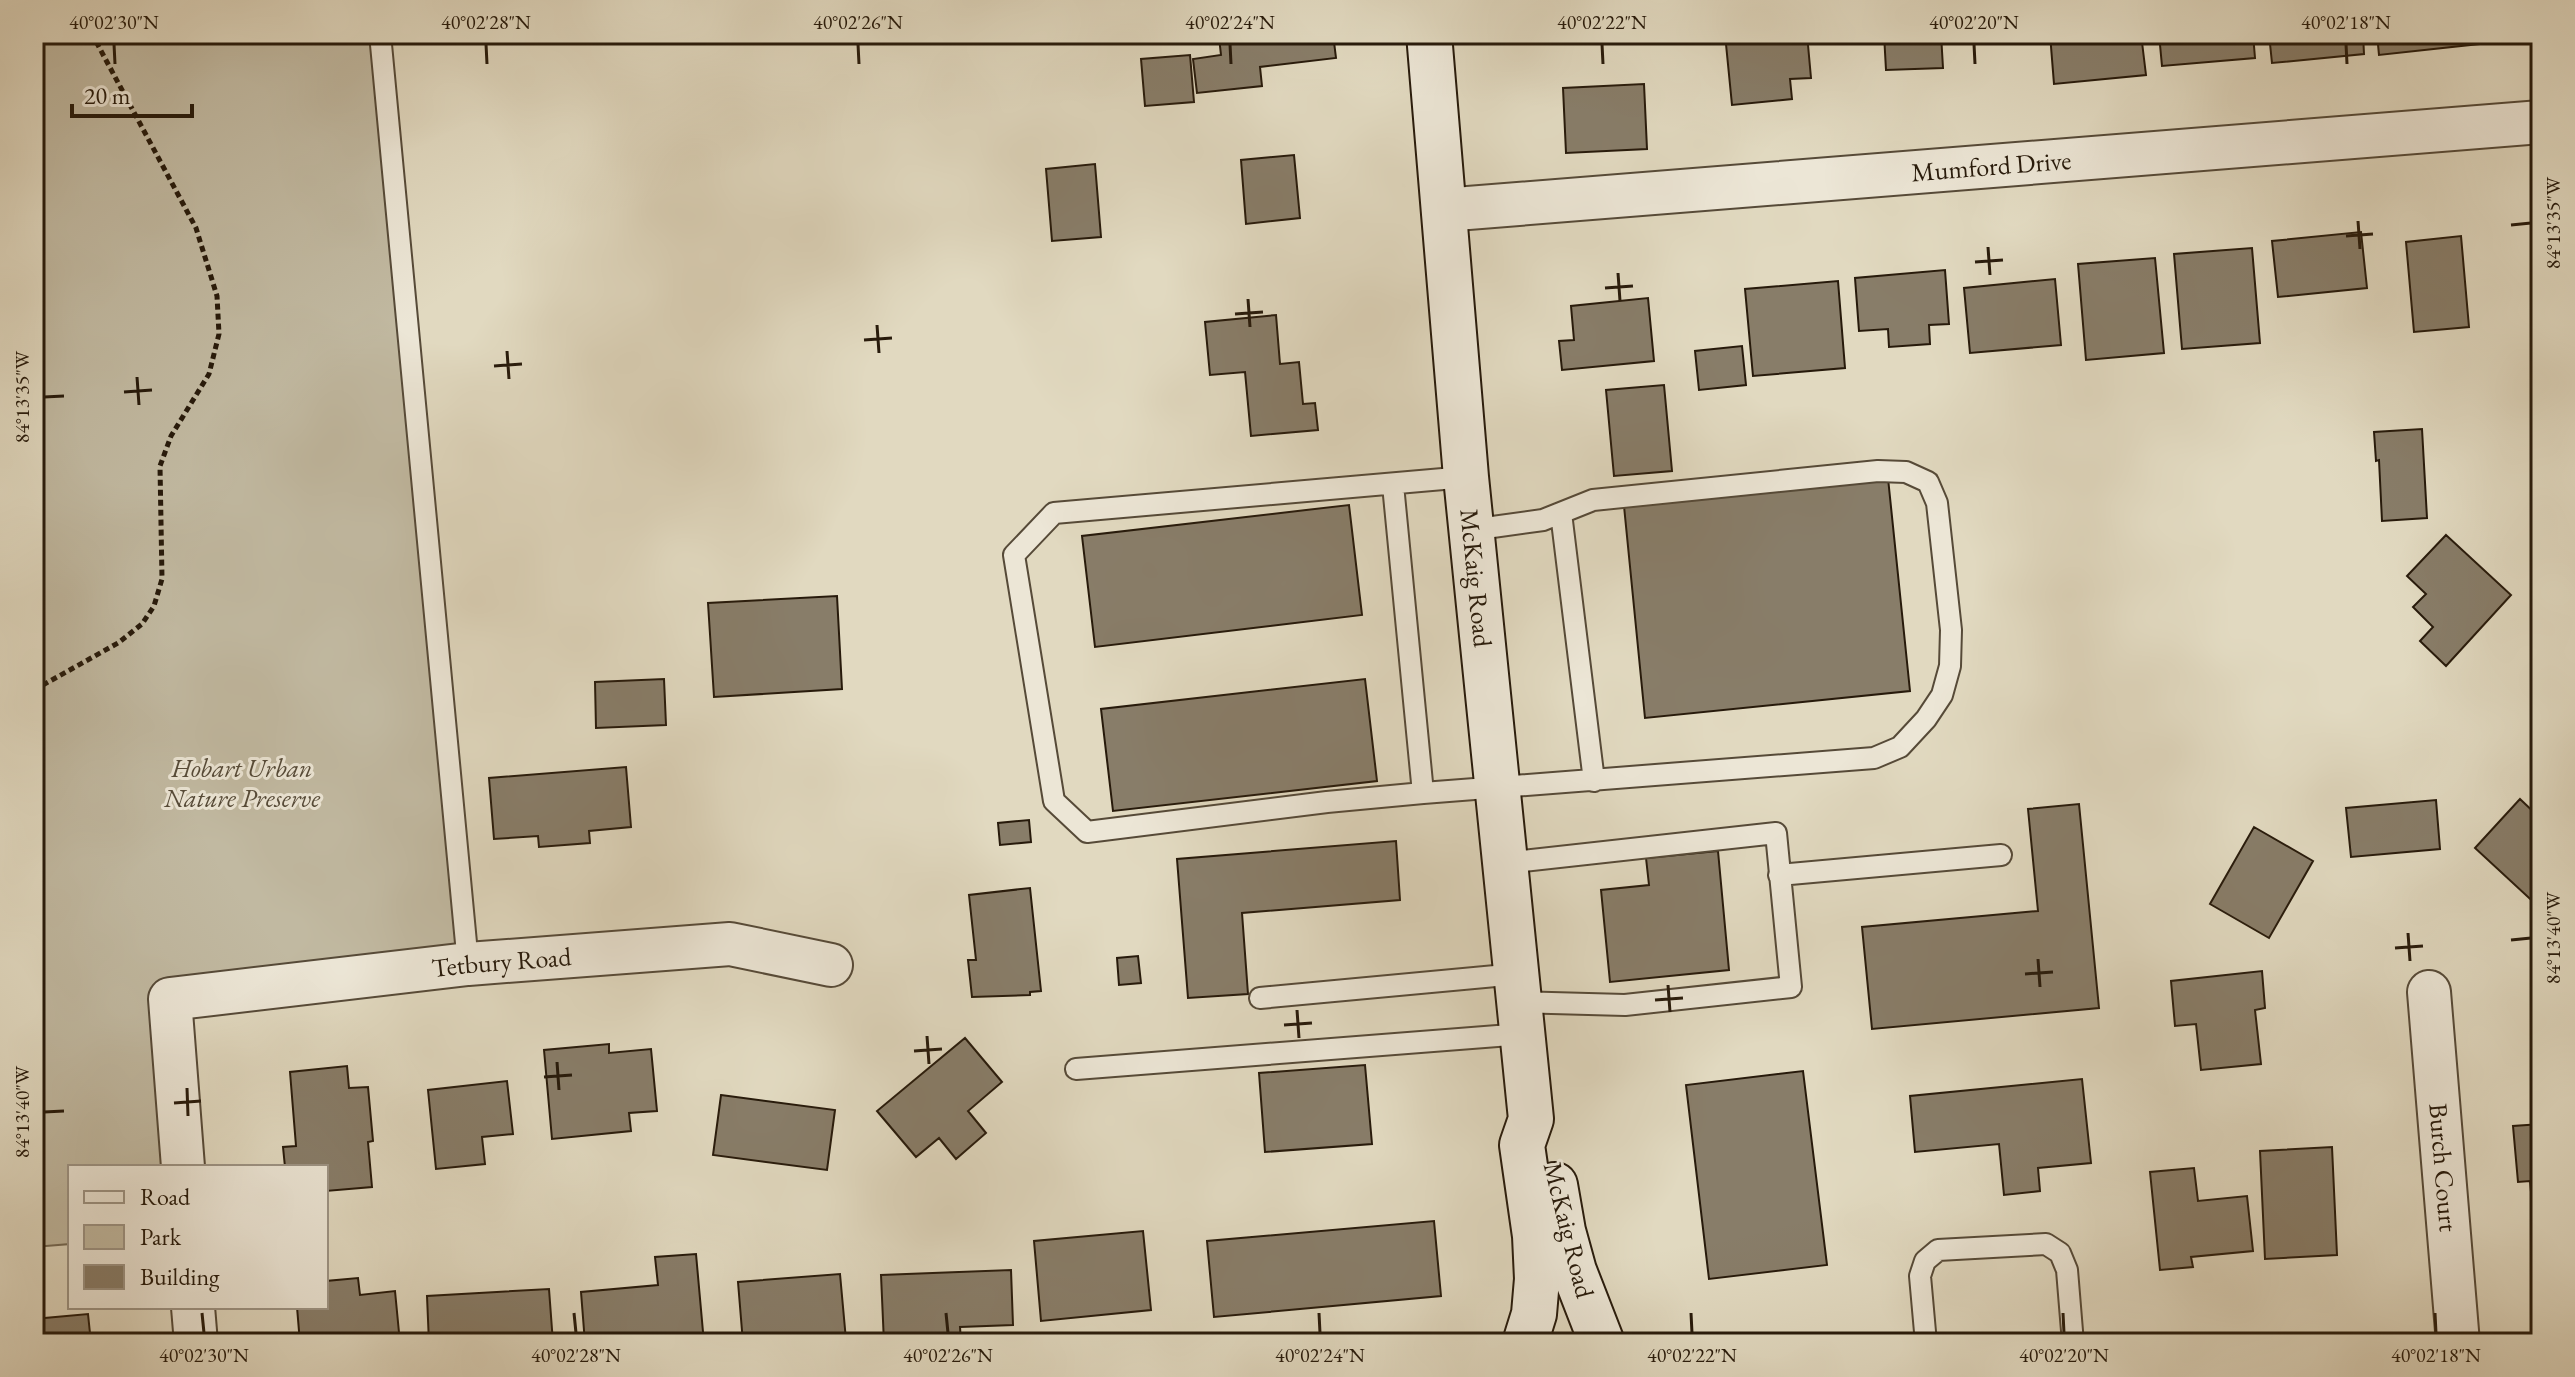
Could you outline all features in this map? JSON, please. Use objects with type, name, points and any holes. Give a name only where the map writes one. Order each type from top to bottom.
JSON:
[{"type":"street","name":"McKaig Road","points":[[1429,34],[1466,477],[1531,1119],[1522,1145],[1535,1236],[1537,1279],[1534,1314],[1525,1343]]},
{"type":"street","name":"Mumford Drive","points":[[1443,210],[2541,122]]},
{"type":"street","name":"Tetbury Road","points":[[183,1165],[170,999],[468,964],[730,944],[831,965]]},
{"type":"street","name":"Burch Court","points":[[2429,992],[2458,1343]]},
{"type":"street","name":"McKaig Road","points":[[1531,1119],[1547,1142],[1563,1231],[1574,1271],[1602,1343]]},
{"type":"street","points":[[193,1309],[196,1343]]},
{"type":"street","points":[[1539,1343],[1561,1338],[1592,1343]]},
{"type":"lane","points":[[380,34],[468,964]]},
{"type":"lane","points":[[1466,477],[1054,513],[1014,555],[1054,801],[1087,832],[1327,802],[1874,758],[1900,747],[1926,719],[1942,695],[1950,666],[1951,630],[1937,503],[1928,482],[1906,472],[1878,471],[1593,500],[1543,520],[1471,530]]},
{"type":"lane","points":[[1393,485],[1423,793]]},
{"type":"lane","points":[[1561,513],[1594,781]]},
{"type":"lane","points":[[1260,998],[1625,1005],[1791,987],[1776,833],[1505,863]]},
{"type":"lane","points":[[1779,875],[2001,855]]},
{"type":"lane","points":[[1076,1069],[1520,1003]]},
{"type":"lane","points":[[1926,1343],[1920,1276],[1925,1261],[1938,1250],[2046,1244],[2060,1253],[2067,1270],[2073,1343]]},
{"type":"path","points":[[34,690],[118,643],[142,624],[154,606],[162,579],[160,466],[171,436],[209,374],[219,334],[217,296],[196,228],[92,34]]},
{"type":"green space","name":"Hobart Urban Nature Preserve","points":[[34,34],[376,34],[468,964],[170,999],[183,1165],[68,1165],[68,1244],[34,1247]]},
{"type":"building","points":[[1240,34],[1333,34],[1336,58],[1260,67],[1262,86],[1197,93],[1193,59],[1221,55],[1219,37]]},
{"type":"building","points":[[1570,34],[1606,34],[1606,38],[1571,41]]},
{"type":"building","points":[[1725,34],[1807,34],[1811,78],[1790,79],[1792,99],[1732,105]]},
{"type":"building","points":[[1884,34],[1941,34],[1943,68],[1886,70]]},
{"type":"building","points":[[2050,34],[2141,34],[2146,75],[2054,84]]},
{"type":"building","points":[[2159,34],[2253,34],[2255,58],[2162,66]]},
{"type":"building","points":[[2269,34],[2363,34],[2364,54],[2272,63]]},
{"type":"building","points":[[2377,34],[2478,34],[2479,44],[2379,55]]},
{"type":"building","points":[[1190,55],[1194,102],[1145,106],[1141,59]]},
{"type":"building","points":[[1644,84],[1647,149],[1566,153],[1563,88]]},
{"type":"building","points":[[1294,155],[1300,218],[1246,224],[1241,160]]},
{"type":"building","points":[[1095,164],[1101,237],[1052,241],[1046,169]]},
{"type":"building","points":[[2361,232],[2367,288],[2278,297],[2272,241]]},
{"type":"building","points":[[2461,236],[2469,327],[2414,332],[2406,242]]},
{"type":"building","points":[[2252,248],[2260,343],[2182,349],[2174,254]]},
{"type":"building","points":[[2155,258],[2164,353],[2086,360],[2078,264]]},
{"type":"building","points":[[1945,270],[1949,324],[1929,325],[1930,344],[1889,347],[1888,329],[1859,331],[1855,278]]},
{"type":"building","points":[[2055,279],[2061,345],[1970,353],[1964,288]]},
{"type":"building","points":[[1838,281],[1845,368],[1753,376],[1745,289]]},
{"type":"building","points":[[1648,298],[1654,361],[1562,370],[1559,341],[1574,340],[1571,306]]},
{"type":"building","points":[[1276,315],[1280,364],[1299,362],[1303,404],[1315,403],[1318,430],[1251,436],[1245,372],[1210,375],[1205,322]]},
{"type":"building","points":[[1742,346],[1746,385],[1699,390],[1695,351]]},
{"type":"building","points":[[1664,385],[1672,471],[1614,476],[1606,390]]},
{"type":"building","points":[[2422,429],[2427,518],[2382,521],[2379,460],[2376,461],[2374,432]]},
{"type":"building","points":[[1888,478],[1910,691],[1645,718],[1624,506]]},
{"type":"building","points":[[1349,505],[1362,615],[1095,647],[1082,536]]},
{"type":"building","points":[[2446,535],[2511,595],[2446,666],[2420,641],[2433,627],[2413,607],[2426,594],[2407,576]]},
{"type":"building","points":[[837,596],[842,689],[714,697],[708,603]]},
{"type":"building","points":[[2541,619],[2541,703],[2535,703],[2532,620]]},
{"type":"building","points":[[664,679],[666,725],[596,728],[595,682]]},
{"type":"building","points":[[1365,679],[1377,781],[1113,811],[1101,709]]},
{"type":"building","points":[[626,767],[631,827],[589,831],[590,843],[539,847],[538,836],[494,839],[489,778]]},
{"type":"building","points":[[2520,799],[2541,819],[2541,909],[2475,848]]},
{"type":"building","points":[[2436,800],[2440,849],[2351,857],[2346,808]]},
{"type":"building","points":[[2079,804],[2099,1008],[1872,1029],[1862,927],[2038,911],[2028,809]]},
{"type":"building","points":[[1029,820],[1031,842],[1000,845],[998,823]]},
{"type":"building","points":[[2254,827],[2313,861],[2269,938],[2210,904]]},
{"type":"building","points":[[1396,841],[1400,900],[1242,913],[1248,994],[1188,998],[1177,859]]},
{"type":"building","points":[[1718,851],[1729,970],[1610,982],[1601,890],[1649,885],[1646,858]]},
{"type":"building","points":[[1030,888],[1041,991],[1030,992],[1030,995],[972,997],[968,960],[976,960],[969,895]]},
{"type":"building","points":[[1138,956],[1141,983],[1119,985],[1117,958]]},
{"type":"building","points":[[2262,971],[2265,1008],[2255,1010],[2261,1064],[2201,1070],[2196,1024],[2175,1026],[2171,981]]},
{"type":"building","points":[[965,1038],[1002,1082],[968,1111],[986,1133],[956,1159],[939,1138],[916,1157],[877,1111]]},
{"type":"building","points":[[609,1044],[609,1053],[651,1049],[657,1111],[629,1113],[631,1131],[552,1139],[544,1050]]},
{"type":"building","points":[[1365,1065],[1372,1144],[1265,1152],[1259,1073]]},
{"type":"building","points":[[347,1066],[349,1088],[368,1087],[373,1141],[368,1142],[372,1187],[328,1191],[328,1165],[285,1165],[283,1147],[296,1146],[290,1072]]},
{"type":"building","points":[[1803,1071],[1827,1265],[1709,1279],[1686,1085]]},
{"type":"building","points":[[2082,1079],[2091,1163],[2038,1168],[2040,1191],[2004,1195],[1999,1144],[1915,1152],[1910,1096]]},
{"type":"building","points":[[507,1081],[513,1134],[482,1137],[485,1164],[436,1169],[428,1090]]},
{"type":"building","points":[[721,1095],[835,1110],[827,1170],[713,1155]]},
{"type":"building","points":[[2541,1124],[2541,1236],[2535,1236],[2530,1181],[2518,1182],[2513,1126]]},
{"type":"building","points":[[2332,1147],[2337,1255],[2265,1259],[2260,1151]]},
{"type":"building","points":[[2194,1168],[2198,1201],[2247,1196],[2253,1251],[2191,1257],[2193,1267],[2160,1270],[2150,1172]]},
{"type":"building","points":[[1434,1221],[1441,1296],[1214,1317],[1207,1241]]},
{"type":"building","points":[[1143,1231],[1151,1310],[1041,1321],[1034,1241]]},
{"type":"building","points":[[696,1254],[704,1343],[585,1343],[581,1292],[658,1285],[655,1257]]},
{"type":"building","points":[[1011,1270],[1013,1325],[960,1327],[961,1341],[884,1343],[881,1275]]},
{"type":"building","points":[[840,1274],[846,1340],[743,1343],[738,1282]]},
{"type":"building","points":[[358,1278],[360,1295],[395,1291],[400,1343],[300,1343],[297,1309],[328,1309],[328,1281]]},
{"type":"building","points":[[549,1289],[553,1343],[429,1343],[427,1296]]},
{"type":"building","points":[[88,1314],[91,1343],[34,1343],[34,1319]]}]
